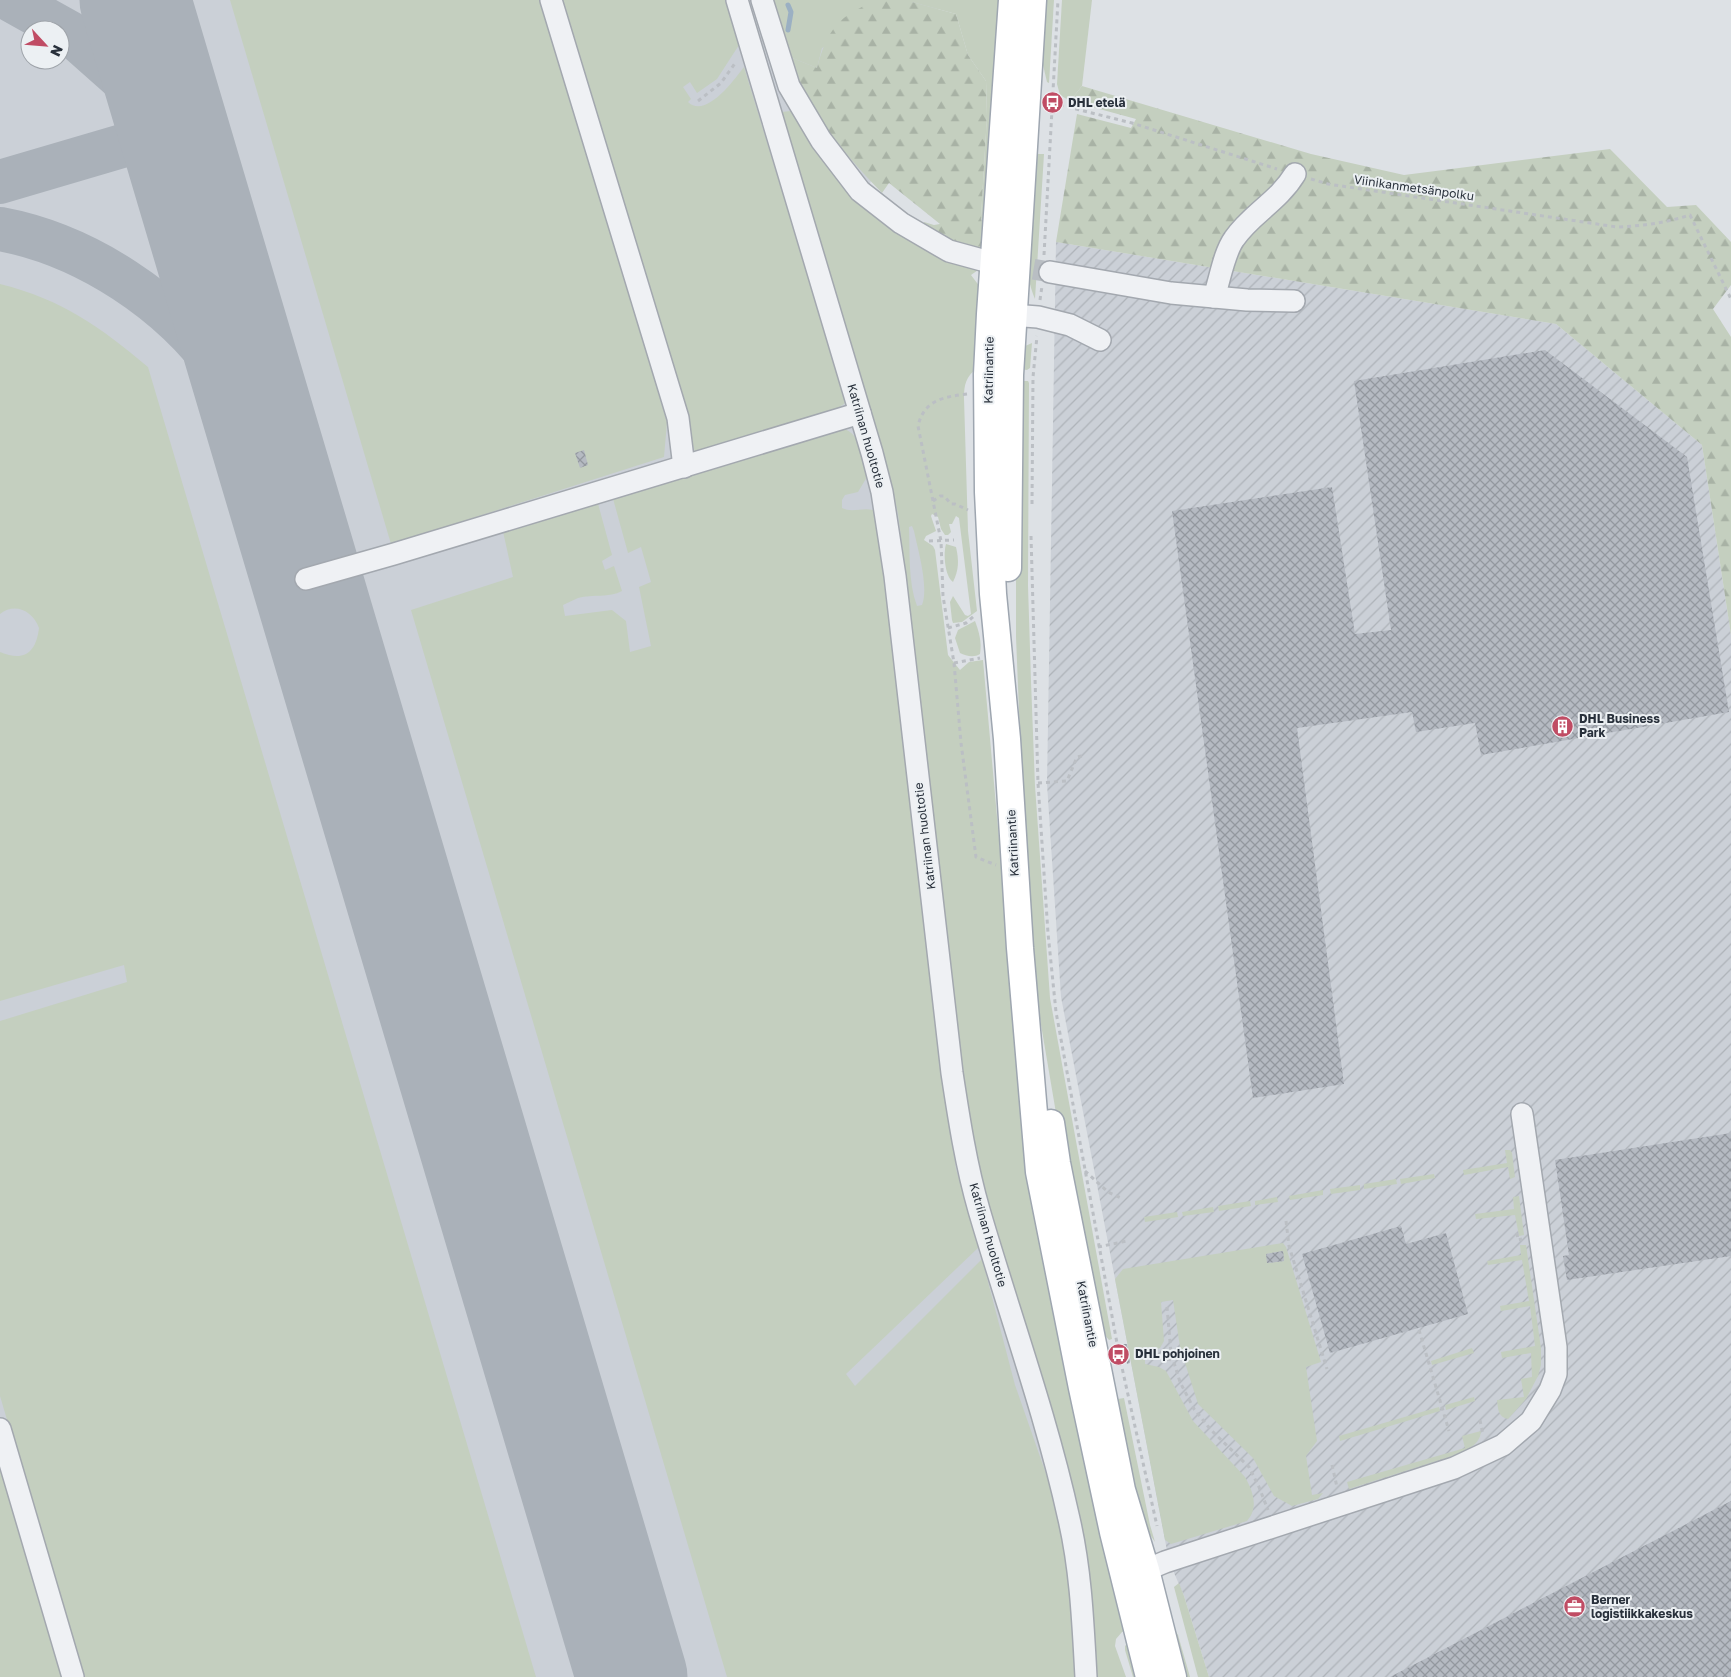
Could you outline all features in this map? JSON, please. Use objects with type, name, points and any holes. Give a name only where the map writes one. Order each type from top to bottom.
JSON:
[{"type":"main road","name":"Katriinantie","points":[[1012,0],[1014,315]]},
{"type":"main road","name":"Katriinantie","points":[[1033,0],[1014,315],[988,374],[988,492],[992,594],[1007,739],[1020,948],[1047,1094],[1057,1164],[1122,1490],[1173,1677]]},
{"type":"main road","name":"Katriinantie","points":[[1145,1569],[1150,1677]]},
{"type":"lane","points":[[551,0],[678,418],[684,467]]},
{"type":"lane","name":"Katriinan huoltotie","points":[[737,0],[882,492],[889,534],[950,1054],[960,1124],[979,1210],[1027,1366],[1069,1519],[1079,1572],[1086,1677]]},
{"type":"lane","points":[[762,0],[789,86],[821,140],[860,190],[900,223],[949,251],[982,260]]},
{"type":"lane","points":[[1214,297],[1234,239],[1252,219],[1278,197],[1295,174]]},
{"type":"lane","points":[[1046,271],[1171,293],[1294,301]]},
{"type":"lane","points":[[1014,315],[1070,325],[1100,340]]},
{"type":"lane","points":[[306,578],[394,554],[860,413]]},
{"type":"lane","points":[[1145,1569],[1445,1471],[1478,1458],[1503,1445],[1531,1421],[1546,1398],[1556,1374],[1556,1347],[1522,1114]]},
{"type":"lane","points":[[0,1429],[74,1677]]},
{"type":"path","points":[[1032,506],[1034,377],[1014,315],[1046,271],[1058,0]]},
{"type":"path","points":[[698,101],[722,82],[750,43]]},
{"type":"path","name":"Viinikanmetsänpolku","points":[[1052,103],[1132,123],[1328,184],[1617,227],[1668,222],[1690,216],[1731,299]]},
{"type":"path","points":[[970,394],[938,399],[920,415],[918,426],[941,541],[943,596],[954,663],[961,743],[976,857],[1002,868]]},
{"type":"path","points":[[932,501],[940,496],[944,496],[952,504],[970,511]]},
{"type":"path","points":[[1031,535],[1038,783],[1048,933],[1056,1012],[1119,1354],[1145,1569]]},
{"type":"path","points":[[929,541],[954,540]]},
{"type":"path","points":[[948,628],[966,623],[981,611]]},
{"type":"path","points":[[954,663],[986,658]]},
{"type":"path","points":[[1038,783],[1067,781],[1077,757],[1082,756]]},
{"type":"path","points":[[1085,1170],[1108,1192],[1123,1199]]},
{"type":"path","points":[[1286,1221],[1289,1246],[1327,1369]]},
{"type":"path","points":[[1098,1247],[1127,1241]]},
{"type":"path","points":[[1168,1307],[1171,1353],[1180,1382],[1194,1410],[1211,1430],[1249,1467],[1259,1487],[1274,1527]]},
{"type":"path","points":[[1419,1330],[1449,1431]]},
{"type":"path","points":[[1151,1357],[1173,1360]]},
{"type":"shaded area","points":[[0,0],[940,0],[845,249],[934,595],[1098,1590],[1105,1677],[0,1677]]},
{"type":"shaded area","points":[[1056,242],[1556,324],[1702,445],[1731,635],[1731,1677],[1209,1677],[1184,1596],[1169,1561],[1061,997],[1047,784]]},
{"type":"green space","points":[[230,0],[542,0],[667,422],[664,457],[391,544]]},
{"type":"green space","points":[[563,0],[725,0],[739,45],[717,79],[697,93],[690,82],[683,87],[691,99],[688,102],[695,106],[703,106],[719,96],[744,67],[846,401],[844,404],[833,411],[695,452]]},
{"type":"green space","points":[[769,0],[1004,0],[986,222],[981,218],[987,116],[986,81],[968,55],[956,14],[912,2],[822,48],[817,68],[790,57]]},
{"type":"green space","points":[[1042,0],[1054,0],[1049,83],[1047,82],[1039,48]]},
{"type":"green space","points":[[1062,0],[1092,0],[1082,86],[1070,101],[1060,95],[1057,84]]},
{"type":"green space","points":[[876,1],[912,2],[956,14],[968,55],[986,81],[987,116],[981,217],[983,252],[964,246],[924,225],[924,222],[934,225],[940,224],[889,183],[882,193],[829,132],[800,86],[790,57],[817,68],[825,43],[836,26],[853,12]]},
{"type":"green space","points":[[1082,86],[1311,154],[1404,175],[1610,149],[1667,207],[1696,205],[1731,242],[1731,285],[1713,309],[1731,337],[1731,635],[1702,445],[1556,324],[1056,242],[1077,114],[1131,128],[1136,119],[1070,101]]},
{"type":"green space","points":[[791,111],[836,177],[981,268],[971,275],[980,287],[977,368],[966,381],[964,389],[968,531],[977,611],[962,622],[953,623],[950,602],[953,596],[965,615],[971,614],[959,518],[956,516],[952,524],[949,524],[951,532],[945,535],[941,529],[938,517],[932,514],[936,531],[926,536],[924,540],[933,546],[935,550],[948,655],[960,670],[969,662],[983,660],[1002,873],[1035,1175],[1128,1630],[1122,1632],[1116,1639],[1115,1646],[1126,1677],[1096,1677],[1088,1574],[1078,1513],[980,1178],[967,1104],[952,993],[898,514],[891,481],[781,112]],"holes":[[[912,526],[924,579],[922,605],[917,606],[911,577],[909,527]]]},
{"type":"green space","points":[[1037,154],[1044,154],[1035,299],[1030,283],[1026,246],[1029,208]]},
{"type":"green space","points":[[0,284],[22,290],[62,306],[113,339],[148,367],[536,1677],[83,1677],[0,1396],[0,1021],[127,982],[124,965],[0,1001],[0,652],[16,656],[27,653],[35,644],[39,628],[32,617],[23,610],[6,610],[0,614]]},
{"type":"green space","points":[[1032,343],[1030,368],[1027,370],[1019,369],[1023,347]]},
{"type":"green space","points":[[1019,381],[1028,381],[1029,383],[1028,586],[1031,681],[1035,786],[1050,998],[1112,1339],[1109,1340],[1104,1334],[1056,1113],[1038,1007],[1022,785],[1016,637]]},
{"type":"green space","points":[[842,428],[849,431],[858,442],[863,455],[867,477],[858,492],[845,495],[842,500],[842,508],[846,510],[869,509],[877,512],[956,1169],[979,1247],[846,1374],[855,1386],[982,1259],[1015,1385],[1053,1494],[1071,1579],[1077,1677],[727,1677],[411,610],[513,577],[502,527],[597,500],[612,555],[602,561],[605,570],[614,566],[622,591],[576,599],[563,605],[565,616],[612,610],[626,621],[630,652],[651,646],[639,587],[651,582],[641,547],[628,553],[612,495]]},
{"type":"green space","points":[[946,544],[956,547],[957,552],[957,569],[953,582],[948,575],[945,565]]},
{"type":"green space","points":[[975,621],[980,637],[980,654],[967,656],[960,653],[955,638],[958,630]]},
{"type":"green space","points":[[1505,1150],[1510,1150],[1512,1153],[1515,1177],[1510,1179],[1508,1167],[1464,1175],[1463,1170],[1507,1163]]},
{"type":"green space","points":[[1434,1174],[1435,1178],[1401,1184],[1400,1179]]},
{"type":"green space","points":[[1396,1179],[1397,1184],[1364,1189],[1364,1184]]},
{"type":"green space","points":[[1360,1185],[1360,1190],[1331,1194],[1330,1189]]},
{"type":"green space","points":[[1323,1190],[1323,1195],[1290,1200],[1289,1196]]},
{"type":"green space","points":[[1519,1196],[1524,1235],[1519,1236],[1515,1215],[1476,1219],[1475,1214],[1514,1209],[1513,1197]]},
{"type":"green space","points":[[1277,1197],[1278,1202],[1255,1205],[1255,1201]]},
{"type":"green space","points":[[1250,1201],[1251,1206],[1219,1211],[1218,1206]]},
{"type":"green space","points":[[1213,1207],[1214,1212],[1183,1216],[1182,1212]]},
{"type":"green space","points":[[1177,1212],[1178,1217],[1145,1222],[1144,1217]]},
{"type":"green space","points":[[1283,1243],[1286,1247],[1321,1362],[1306,1367],[1317,1441],[1306,1456],[1312,1495],[1323,1493],[1318,1499],[1292,1506],[1274,1496],[1253,1458],[1198,1404],[1180,1347],[1173,1300],[1161,1302],[1164,1341],[1160,1348],[1145,1352],[1145,1364],[1159,1367],[1166,1371],[1193,1421],[1245,1477],[1254,1499],[1253,1511],[1247,1521],[1171,1544],[1165,1540],[1115,1279],[1123,1269]],"holes":[[[1283,1251],[1284,1261],[1268,1263],[1266,1254]]]},
{"type":"green space","points":[[1520,1245],[1526,1245],[1541,1348],[1541,1365],[1538,1376],[1526,1399],[1508,1419],[1500,1414],[1497,1400],[1524,1397],[1521,1379],[1532,1377],[1531,1353],[1502,1358],[1501,1352],[1535,1346],[1530,1306],[1501,1311],[1500,1306],[1529,1301],[1522,1260],[1488,1265],[1487,1261],[1521,1255]]},
{"type":"green space","points":[[1472,1348],[1474,1353],[1432,1365],[1431,1361]]},
{"type":"green space","points":[[1474,1397],[1475,1401],[1446,1410],[1445,1405]]},
{"type":"green space","points":[[1124,1398],[1155,1542],[1143,1524],[1124,1455],[1118,1399]]},
{"type":"green space","points":[[1439,1407],[1440,1411],[1340,1441],[1339,1436]]},
{"type":"green space","points":[[1481,1431],[1478,1441],[1465,1450],[1449,1457],[1349,1489],[1347,1482],[1465,1448],[1462,1436]]},
{"type":"green space","points":[[0,1451],[67,1677],[0,1677]]},
{"type":"green space","points":[[1179,1583],[1209,1677],[1198,1677],[1174,1587]]},
{"type":"green space","points":[[1174,1629],[1178,1635],[1190,1677],[1181,1677]]},
{"type":"green space","points":[[1129,1642],[1139,1677],[1133,1677],[1125,1650],[1125,1646]]},
{"type":"building","name":"DHL Business Park","points":[[1545,350],[1687,457],[1729,712],[1481,755],[1475,723],[1416,732],[1412,712],[1297,728],[1344,1084],[1253,1098],[1172,511],[1332,487],[1355,634],[1391,630],[1354,381]]},
{"type":"building","points":[[584,450],[588,465],[580,468],[575,453]]},
{"type":"building","points":[[1731,1133],[1731,1256],[1567,1280],[1563,1256],[1569,1255],[1555,1160]]},
{"type":"building","points":[[1401,1226],[1406,1244],[1446,1233],[1468,1314],[1330,1353],[1302,1254]]},
{"type":"building","points":[[1283,1251],[1284,1261],[1267,1263],[1266,1254]]},
{"type":"building","points":[[1123,1344],[1127,1344],[1130,1363],[1127,1364]]},
{"type":"building","points":[[1731,1501],[1731,1677],[1390,1677]]},
{"type":"waterway","points":[[788,5],[791,12],[788,30]]},
{"type":"taxiway","points":[[11,0],[70,33],[123,80],[191,189]]},
{"type":"taxiway","points":[[0,182],[173,131]]},
{"type":"taxiway","points":[[0,229],[64,248],[95,263],[124,280],[152,300],[178,323],[202,347],[230,385],[251,423],[275,474]]},
{"type":"runway","points":[[135,0],[632,1677]]},
{"type":"tunnel","points":[[1002,264],[1050,272]]},
{"type":"place","name":"DHL etelä","points":[[1052,103]]},
{"type":"place","name":"DHL Business Park","points":[[1563,726]]},
{"type":"place","name":"DHL pohjoinen","points":[[1119,1354]]},
{"type":"place","name":"Berner logistiikkakeskus","points":[[1575,1607]]}]
